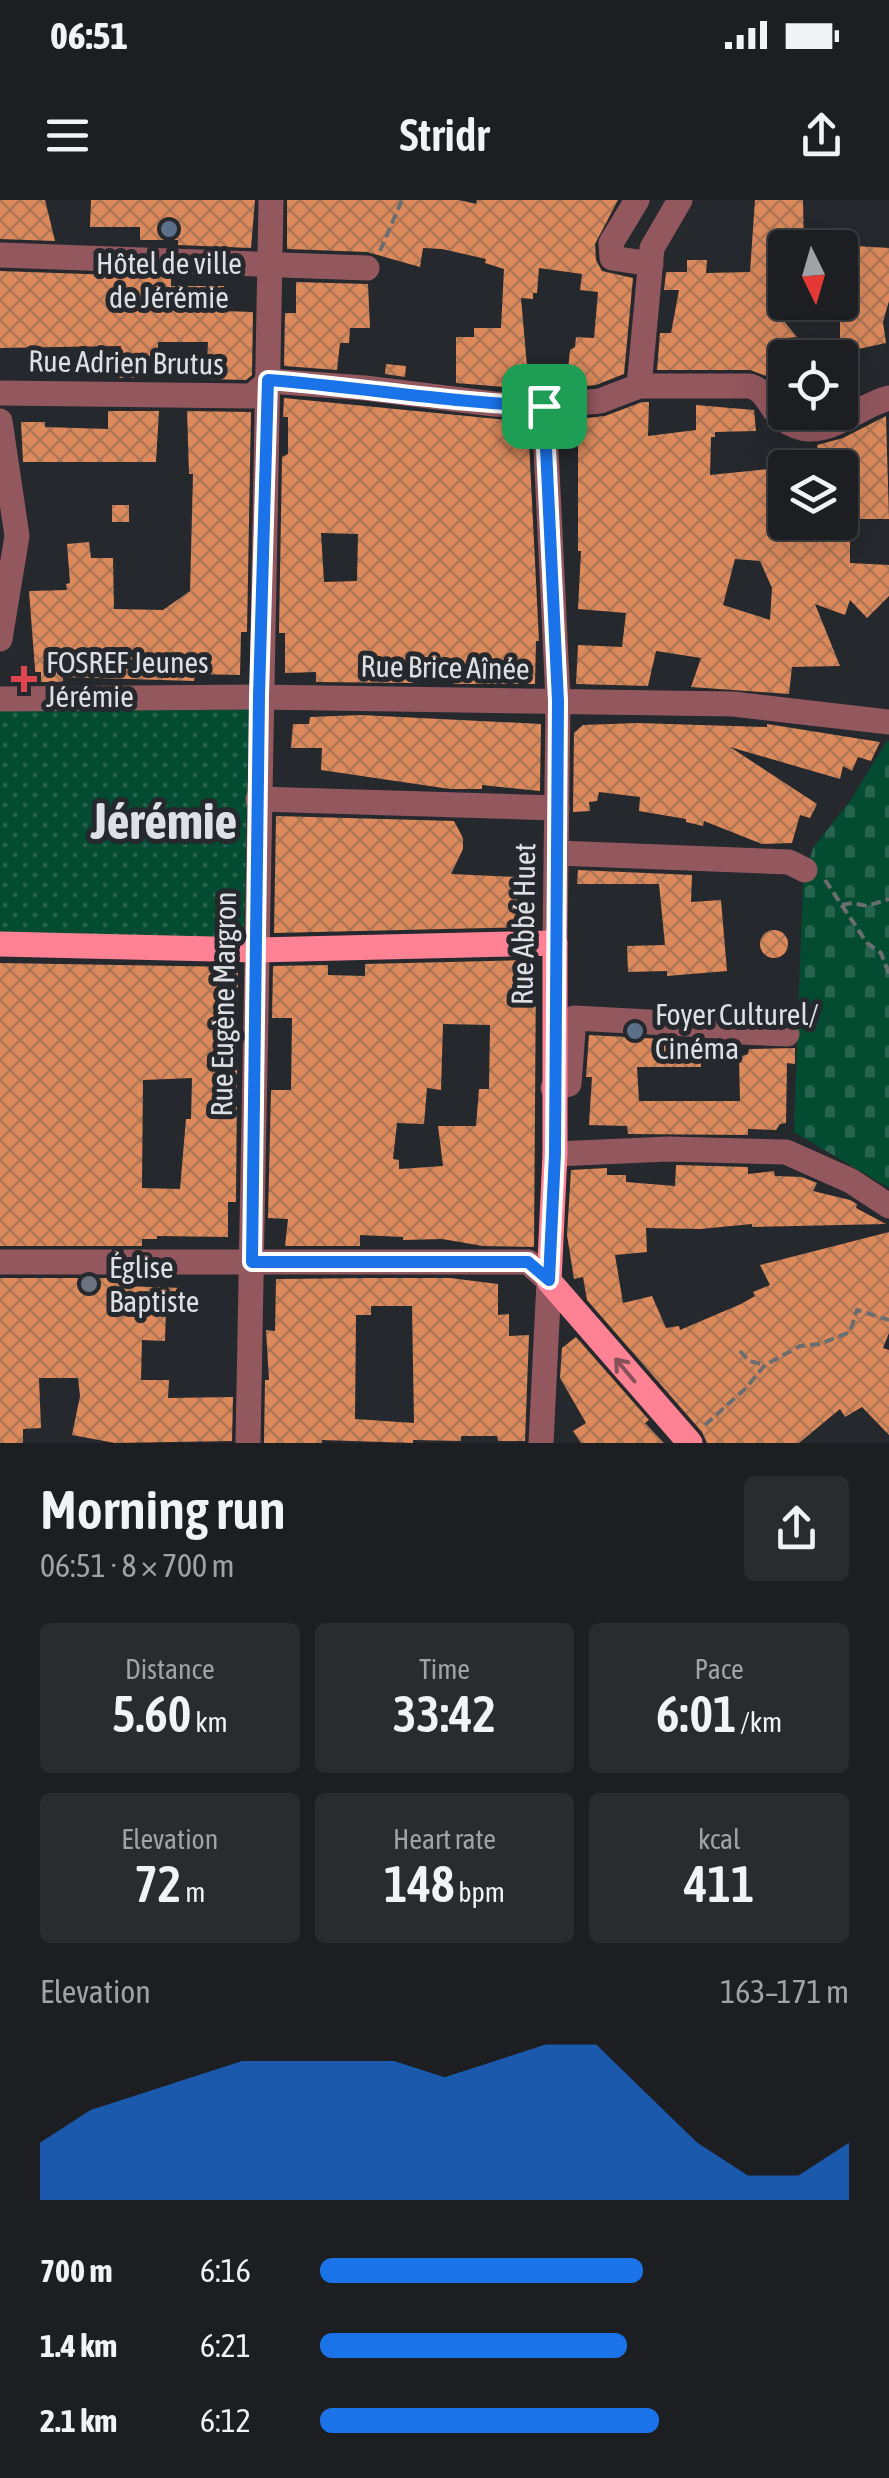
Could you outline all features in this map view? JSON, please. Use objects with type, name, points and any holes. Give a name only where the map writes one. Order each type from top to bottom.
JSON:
[{"type":"main road","points":[[0,944],[257,950],[555,944]]},
{"type":"main road","name":"Rue Abbé Huet","points":[[549,1280],[555,1154],[555,944]]},
{"type":"main road","points":[[549,1280],[688,1441]]},
{"type":"street","name":"Rue Eugène Margron","points":[[248,1443],[271,200]]},
{"type":"street","points":[[637,200],[611,242],[612,258],[650,264]]},
{"type":"street","points":[[639,386],[652,248],[680,200]]},
{"type":"street","points":[[0,255],[367,268]]},
{"type":"street","name":"Rue Adrien Brutus","points":[[0,392],[252,396],[268,380],[544,406],[600,401],[639,386],[750,386],[761,389],[781,418],[793,425],[814,428],[836,425],[889,398]]},
{"type":"street","name":"Rue Abbé Huet","points":[[544,406],[558,701],[555,944]]},
{"type":"street","points":[[0,421],[16,536],[0,639]]},
{"type":"street","name":"Rue Brice Aînée","points":[[0,699],[259,696],[733,704],[889,722]]},
{"type":"street","points":[[258,799],[557,808]]},
{"type":"street","points":[[557,853],[789,862],[805,870]]},
{"type":"street","points":[[553,1088],[569,1084],[574,1018],[706,1024],[717,1031],[787,1034]]},
{"type":"street","points":[[555,1154],[670,1150],[786,1152],[851,1181],[889,1206]]},
{"type":"street","points":[[0,1262],[528,1262],[549,1280]]},
{"type":"street","name":"Rue Abbé Huet","points":[[542,1443],[549,1280]]},
{"type":"path","points":[[367,268],[374,263],[402,200]]},
{"type":"path","points":[[805,870],[824,878],[866,943],[881,953],[889,974]]},
{"type":"path","points":[[842,905],[852,902],[866,906],[889,899]]},
{"type":"path","points":[[688,1441],[727,1408],[765,1364],[800,1346],[820,1344],[850,1332],[858,1310],[889,1320]]},
{"type":"path","points":[[740,1351],[749,1361],[765,1364]]},
{"type":"green space","points":[[249,709],[244,939],[0,933],[0,710]]},
{"type":"green space","points":[[887,741],[889,1188],[794,1132],[803,882],[813,848],[850,801]]},
{"type":"building","points":[[0,200],[45,200],[55,241],[0,239]]},
{"type":"building","points":[[91,200],[255,200],[251,248],[140,240],[140,227],[90,227]]},
{"type":"building","points":[[287,200],[459,200],[476,204],[477,200],[618,200],[595,244],[596,260],[602,271],[633,278],[624,374],[596,385],[574,387],[574,381],[567,380],[570,350],[575,347],[576,337],[594,338],[598,292],[580,290],[582,274],[539,268],[537,293],[533,293],[533,299],[521,298],[529,389],[456,383],[456,337],[474,337],[474,328],[501,328],[504,269],[485,263],[486,259],[442,249],[423,248],[420,267],[367,252],[287,249]]},
{"type":"building","points":[[755,200],[803,200],[804,230],[768,230],[768,320],[783,320],[797,337],[768,340],[768,377],[750,370],[657,370],[660,333],[671,333],[679,290],[664,290],[666,272],[687,272],[687,260],[707,260],[706,273],[750,272]]},
{"type":"building","points":[[858,246],[889,248],[889,301],[883,322],[886,343],[858,349],[858,340],[840,340],[840,320],[858,320]]},
{"type":"building","points":[[0,271],[171,277],[171,286],[224,286],[223,311],[253,312],[252,375],[246,380],[206,379],[208,342],[158,342],[158,358],[138,358],[138,378],[119,378],[121,346],[0,348]]},
{"type":"building","points":[[296,282],[368,284],[370,328],[350,328],[349,343],[340,343],[337,370],[284,366],[285,313],[296,313]]},
{"type":"building","points":[[386,364],[406,366],[405,377],[385,374]]},
{"type":"building","points":[[284,398],[528,422],[539,641],[535,684],[454,684],[454,665],[414,664],[413,683],[316,682],[316,672],[285,673],[285,633],[279,633],[282,457],[288,454],[288,417],[283,417]],"holes":[[[321,533],[358,534],[357,581],[324,582]]]},
{"type":"building","points":[[649,402],[648,436],[696,430],[696,405],[754,410],[756,431],[715,432],[715,437],[711,437],[710,475],[768,469],[768,540],[850,540],[850,563],[889,565],[889,596],[867,618],[850,600],[845,615],[815,604],[840,666],[792,667],[789,694],[691,687],[701,658],[656,651],[648,686],[576,684],[578,645],[622,647],[626,613],[578,609],[578,419],[605,416]],"holes":[[[735,559],[760,561],[772,588],[770,620],[723,605]]]},
{"type":"building","points":[[108,411],[159,411],[156,462],[23,462],[21,422],[45,422],[45,427],[108,429]]},
{"type":"building","points":[[187,411],[251,412],[247,632],[241,632],[240,675],[195,674],[194,681],[63,677],[63,682],[36,682],[29,591],[67,590],[67,544],[89,542],[91,558],[113,558],[114,609],[163,610],[190,591],[193,474],[189,474]]},
{"type":"building","points":[[886,416],[889,519],[858,519],[858,450],[818,450],[817,445],[843,438]]},
{"type":"building","points":[[112,505],[129,505],[129,522],[112,522]]},
{"type":"building","points":[[361,715],[541,724],[540,791],[482,785],[482,789],[450,789],[321,770],[322,748],[291,748],[293,724],[309,724],[310,717]]},
{"type":"building","points":[[767,724],[880,742],[871,761],[858,757],[852,771],[843,766],[840,779],[730,747],[817,804],[810,818],[800,815],[792,843],[762,844],[704,821],[703,826],[639,811],[640,797],[599,792],[597,801],[589,802],[590,811],[573,812],[574,733],[583,725]]},
{"type":"building","points":[[276,816],[454,821],[463,838],[463,849],[451,874],[538,878],[537,897],[531,897],[529,927],[274,933]]},
{"type":"building","points":[[578,870],[692,875],[691,902],[721,900],[727,971],[667,976],[667,971],[628,972],[627,946],[665,945],[659,884],[577,884]]},
{"type":"building","points":[[774,930],[784,934],[788,944],[784,954],[774,958],[764,954],[760,944],[764,934]]},
{"type":"building","points":[[528,960],[528,967],[536,967],[534,1247],[360,1235],[360,1246],[285,1246],[288,1219],[268,1218],[271,1090],[291,1090],[292,1018],[272,1018],[273,966],[328,965],[328,975],[365,976],[365,964]],"holes":[[[443,1024],[490,1025],[489,1089],[479,1089],[476,1126],[438,1126],[443,1166],[399,1169],[399,1160],[393,1159],[397,1123],[424,1124],[427,1088],[441,1090]]]},
{"type":"building","points":[[0,963],[238,967],[236,1202],[228,1202],[228,1237],[157,1236],[142,1239],[142,1246],[0,1246]],"holes":[[[192,1078],[191,1119],[186,1119],[180,1189],[142,1188],[143,1080]]]},
{"type":"building","points":[[589,1035],[700,1041],[701,1067],[637,1067],[639,1101],[740,1101],[739,1057],[748,1054],[749,1049],[795,1048],[795,1064],[787,1063],[786,1123],[776,1130],[748,1129],[748,1135],[628,1134],[627,1126],[589,1125]]},
{"type":"building","points":[[676,1165],[748,1167],[748,1174],[774,1171],[775,1176],[802,1177],[817,1183],[813,1191],[850,1200],[857,1204],[856,1208],[886,1224],[646,1228],[647,1252],[615,1255],[623,1303],[652,1296],[666,1328],[679,1326],[680,1330],[741,1304],[755,1296],[753,1292],[770,1285],[760,1265],[889,1232],[889,1333],[883,1348],[889,1350],[889,1435],[862,1407],[845,1417],[840,1409],[799,1443],[707,1443],[702,1432],[587,1300],[583,1277],[574,1279],[567,1235],[571,1170],[607,1168],[607,1175],[626,1175],[626,1182],[675,1186]]},
{"type":"building","points":[[0,1278],[120,1278],[120,1286],[183,1288],[182,1309],[166,1308],[165,1341],[142,1340],[141,1380],[169,1380],[168,1398],[233,1397],[232,1441],[115,1443],[72,1435],[80,1396],[78,1378],[39,1378],[41,1428],[23,1429],[23,1443],[0,1443]]},
{"type":"building","points":[[450,1278],[498,1284],[498,1315],[509,1314],[509,1336],[529,1335],[525,1441],[461,1436],[461,1441],[413,1443],[264,1443],[265,1380],[269,1380],[266,1330],[275,1331],[276,1279]],"holes":[[[371,1306],[412,1306],[414,1423],[355,1419],[356,1315],[371,1315]]]},
{"type":"building","points":[[576,1337],[649,1420],[645,1423],[664,1443],[581,1443],[573,1431],[586,1423],[560,1378],[562,1348]]},
{"type":"place","name":"Hôtel de ville de Jérémie","points":[[169,229]]},
{"type":"place","name":"FOSREF Jeunes Jérémie","points":[[24,679]]},
{"type":"place","name":"Foyer Culturel/ Cinéma","points":[[635,1031]]},
{"type":"place","name":"Église Baptiste","points":[[89,1284]]},
{"type":"district","name":"Jérémie","points":[[164,821]]},
{"type":"route","points":[[268,380],[544,406],[558,701],[555,1154],[549,1280],[528,1262],[252,1262],[259,696],[268,380]]}]
